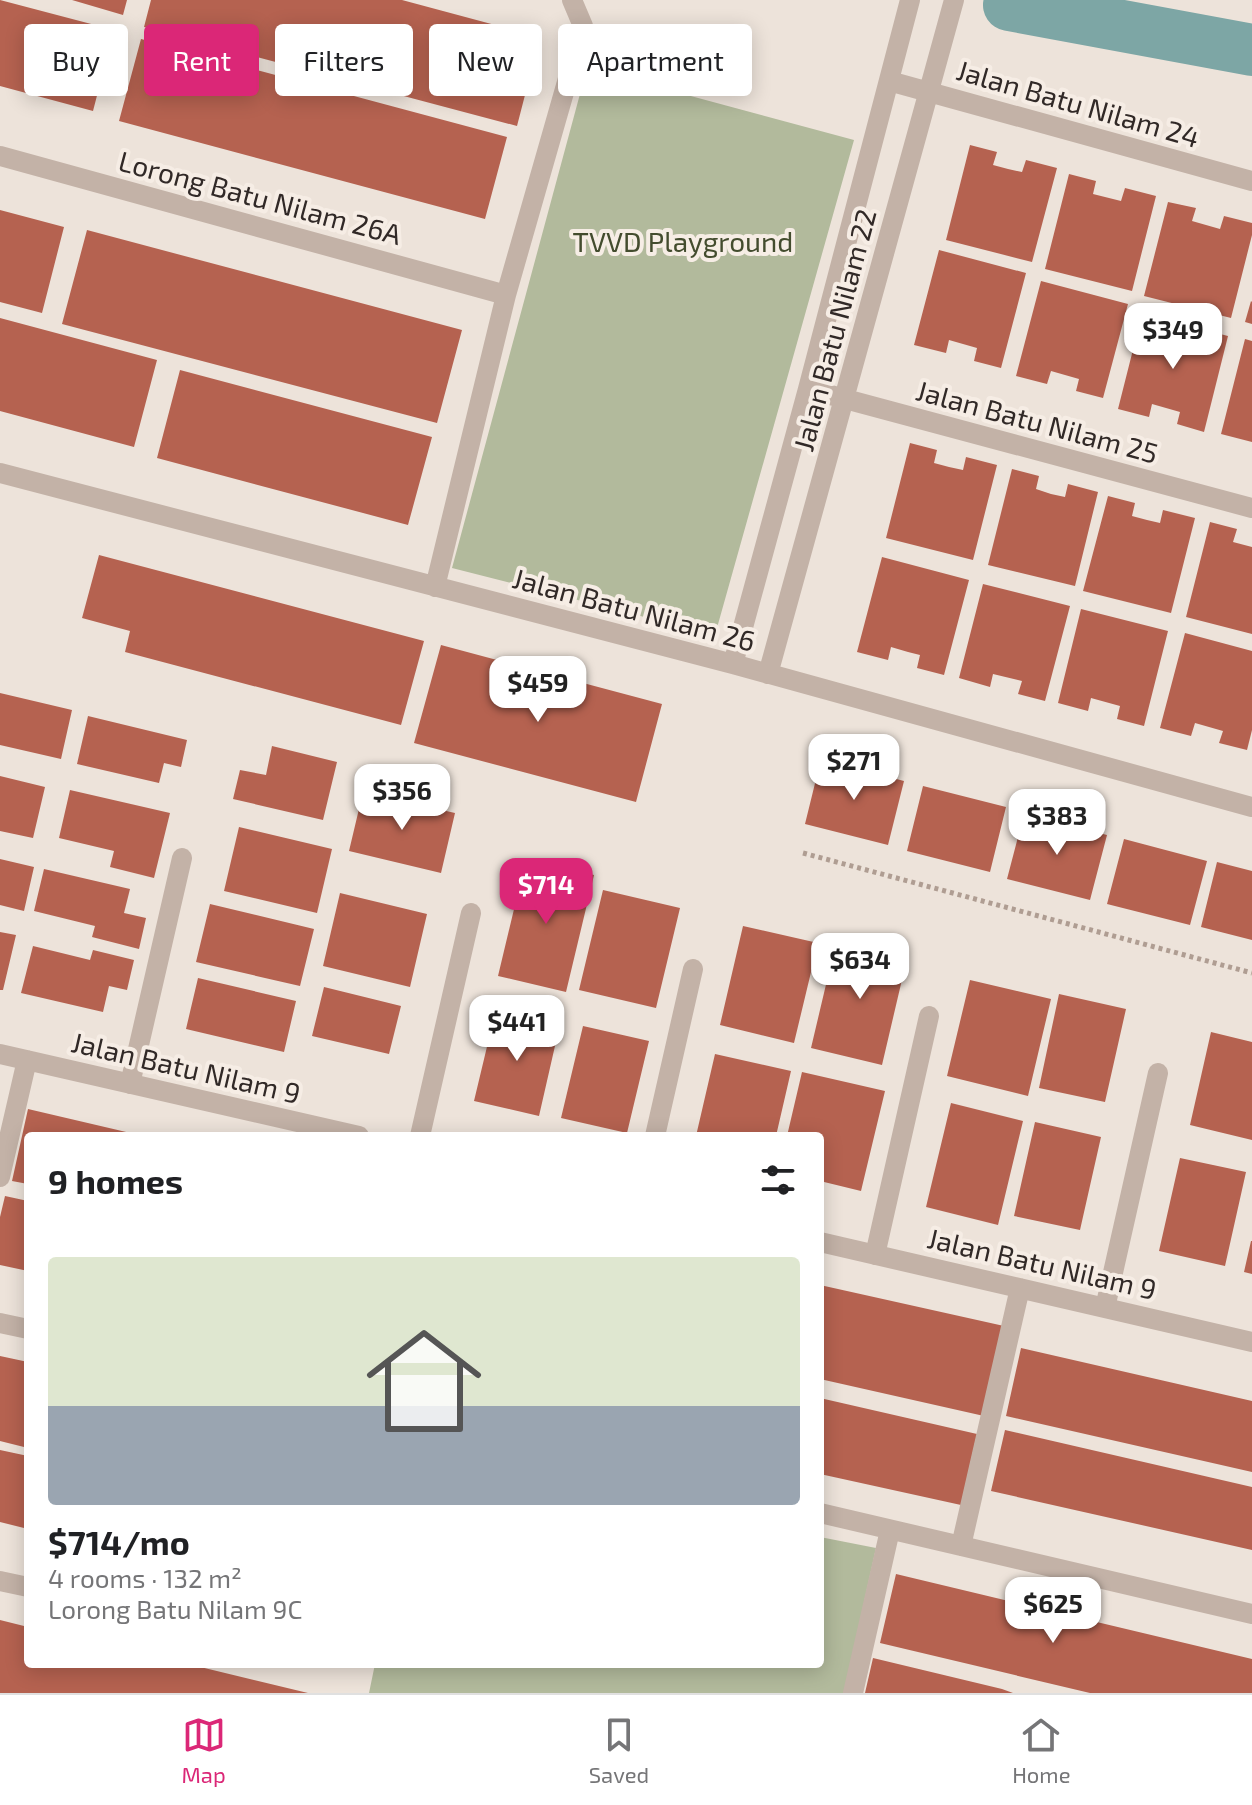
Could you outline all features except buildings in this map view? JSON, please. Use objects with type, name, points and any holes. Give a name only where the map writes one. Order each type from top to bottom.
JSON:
[{"type":"street","points":[[435,587],[506,295],[583,26],[572,0]]},
{"type":"street","name":"Jalan Batu Nilam 22","points":[[733,664],[910,0]]},
{"type":"street","name":"Jalan Batu Nilam 22","points":[[768,674],[954,0]]},
{"type":"street","name":"Jalan Batu Nilam 24","points":[[889,81],[1252,181]]},
{"type":"street","name":"Lorong Batu Nilam 26A","points":[[0,156],[506,295]]},
{"type":"street","name":"Jalan Batu Nilam 25","points":[[808,389],[1252,508]]},
{"type":"street","name":"Jalan Batu Nilam 26","points":[[0,473],[733,664],[1252,807]]},
{"type":"street","points":[[130,1084],[182,858]]},
{"type":"street","points":[[421,1132],[471,913]]},
{"type":"street","points":[[656,1132],[693,969]]},
{"type":"street","points":[[875,1255],[929,1016]]},
{"type":"street","name":"Jalan Batu Nilam 9","points":[[0,1054],[340,1132]]},
{"type":"street","points":[[0,1177],[27,1060]]},
{"type":"street","points":[[1105,1308],[1158,1073]]},
{"type":"street","name":"Jalan Batu Nilam 9","points":[[824,1243],[1252,1342]]},
{"type":"street","points":[[961,1546],[1020,1288]]},
{"type":"street","points":[[0,1323],[24,1328]]},
{"type":"street","points":[[824,1514],[1252,1614]]},
{"type":"street","points":[[853,1693],[890,1530]]},
{"type":"street","points":[[0,1581],[24,1586]]},
{"type":"path","points":[[803,853],[1252,973]]},
{"type":"green space","name":"TVVD Playground","points":[[579,96],[691,96],[854,140],[715,635],[452,568]]},
{"type":"green space","points":[[824,1538],[876,1548],[844,1693],[369,1693],[374,1668],[824,1668]]},
{"type":"waterway","points":[[1009,5],[1252,50]]}]
